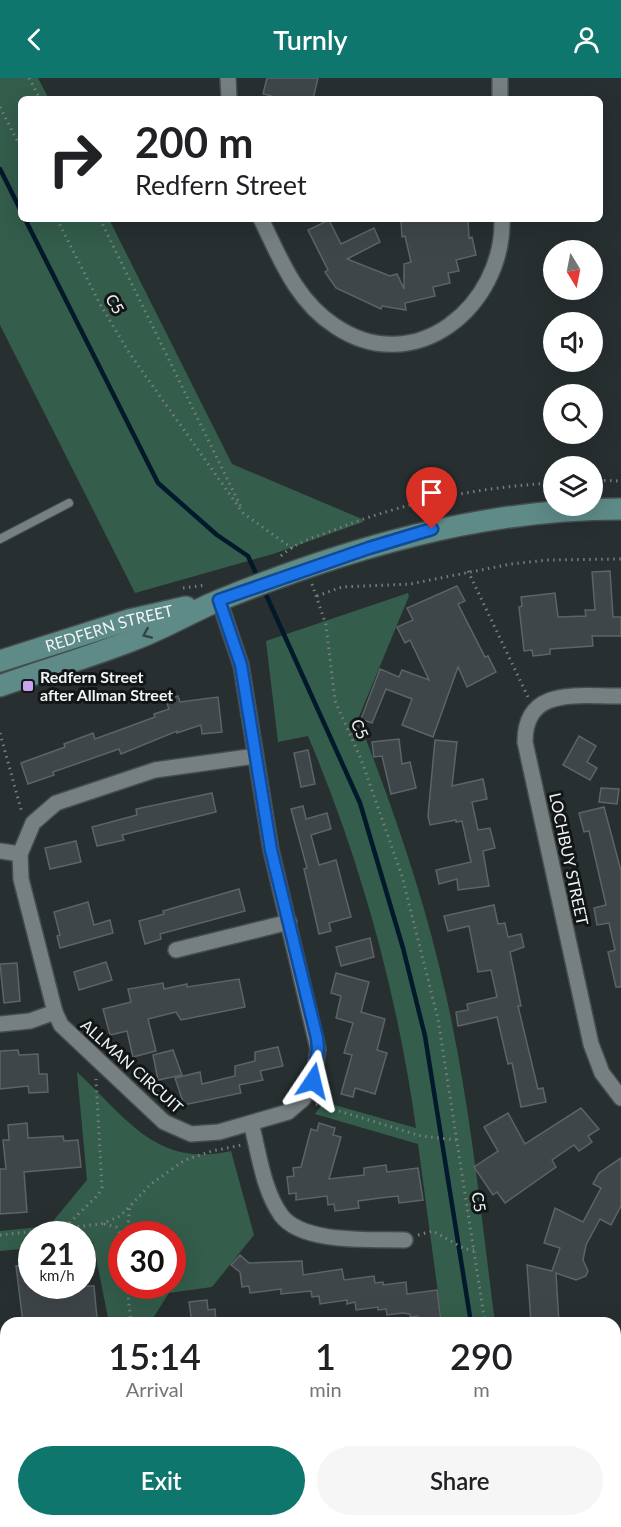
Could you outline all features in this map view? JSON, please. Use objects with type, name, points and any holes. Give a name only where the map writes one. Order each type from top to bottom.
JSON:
[{"type":"main road","name":"REDFERN STREET","points":[[0,661],[129,620],[219,600],[306,569],[432,529],[518,514],[621,509]]},
{"type":"main road","name":"REDFERN STREET","points":[[0,686],[134,640],[219,600]]},
{"type":"street","points":[[228,78],[229,96]]},
{"type":"street","points":[[500,78],[500,96]]},
{"type":"street","points":[[262,222],[293,283],[311,307],[345,333],[371,342],[397,344],[435,335],[457,321],[476,301],[496,262],[502,222]]},
{"type":"street","points":[[219,600],[241,665],[271,850],[318,1049],[313,1081],[304,1097]]},
{"type":"street","points":[[538,706],[548,700],[561,697],[621,696]]},
{"type":"street","name":"LOCHBUY STREET","points":[[538,706],[531,713],[525,727],[525,742],[591,1044],[602,1073],[621,1098]]},
{"type":"street","name":"ALLMAN CIRCUIT","points":[[256,756],[174,765],[56,803],[39,815],[27,832],[20,854],[21,879],[55,1012],[70,1036],[172,1128],[200,1135],[288,1112],[304,1097]]},
{"type":"street","points":[[0,851],[20,854]]},
{"type":"street","points":[[176,950],[289,922]]},
{"type":"street","points":[[0,1024],[30,1021],[55,1012]]},
{"type":"street","points":[[251,1123],[271,1197],[282,1217],[300,1229],[331,1237],[405,1240]]},
{"type":"lane","points":[[0,539],[69,503]]},
{"type":"path","points":[[29,78],[38,96]]},
{"type":"path","points":[[0,107],[18,142]]},
{"type":"path","name":"C5","points":[[59,222],[100,304],[130,354],[243,513],[301,556],[317,596],[326,625],[334,701],[361,759],[402,876],[438,1019],[484,1317]]},
{"type":"path","points":[[101,222],[236,494],[243,513]]},
{"type":"path","points":[[603,480],[621,481]]},
{"type":"path","points":[[291,547],[366,517],[437,498],[503,486],[543,484]]},
{"type":"path","points":[[317,596],[342,586],[410,584],[468,572],[547,560],[621,559]]},
{"type":"path","points":[[468,572],[526,694],[538,706]]},
{"type":"path","points":[[0,733],[27,832]]},
{"type":"path","points":[[71,1221],[98,1195],[102,1188],[96,1073],[103,1066]]},
{"type":"path","points":[[304,1097],[319,1106],[421,1136],[457,1140]]},
{"type":"path","points":[[101,1224],[120,1216],[151,1184],[185,1160],[212,1150],[256,1143]]},
{"type":"path","points":[[128,1221],[130,1206]]},
{"type":"path","points":[[96,1224],[108,1225]]},
{"type":"path","points":[[405,1240],[433,1231],[465,1249],[474,1250]]},
{"type":"path","points":[[0,1235],[18,1233]]},
{"type":"path","points":[[128,1299],[130,1317]]},
{"type":"green space","points":[[0,78],[38,78],[47,96],[18,96],[18,222],[111,222],[232,464],[362,519],[363,522],[273,554],[135,593],[0,325]]},
{"type":"green space","points":[[408,593],[409,596],[358,719],[408,855],[446,995],[468,1118],[494,1317],[441,1317],[418,1144],[315,1114],[324,1102],[416,1128],[399,1027],[375,928],[345,831],[308,736],[278,742],[266,641]]},
{"type":"green space","points":[[77,1072],[128,1122],[162,1146],[182,1152],[205,1154],[231,1151],[254,1235],[212,1287],[186,1291],[186,1221],[108,1221],[108,1299],[165,1299],[154,1317],[108,1317],[96,1257],[96,1221],[53,1221],[87,1180]]},
{"type":"green space","points":[[18,1229],[18,1249],[0,1251],[0,1231]]},
{"type":"building","points":[[267,78],[318,78],[314,96],[263,94]]},
{"type":"building","points":[[330,222],[341,244],[374,228],[380,242],[347,259],[390,276],[397,274],[404,289],[404,264],[411,262],[405,236],[402,237],[401,222],[468,222],[469,238],[472,237],[476,255],[456,260],[459,271],[448,273],[450,283],[433,287],[435,296],[405,303],[406,310],[382,306],[381,309],[336,288],[325,272],[328,270],[308,230]]},
{"type":"building","points":[[610,571],[613,617],[621,617],[621,636],[592,636],[593,646],[550,649],[550,654],[533,656],[532,650],[524,651],[519,607],[522,606],[521,597],[555,593],[558,617],[586,616],[585,610],[595,610],[592,572]]},
{"type":"building","points":[[457,586],[465,601],[458,604],[485,657],[488,656],[496,672],[467,687],[458,667],[433,737],[402,725],[412,699],[386,689],[372,723],[361,719],[380,669],[399,677],[402,670],[429,680],[410,640],[405,643],[397,627],[413,620],[407,608]]},
{"type":"building","points":[[178,696],[180,702],[218,697],[222,732],[202,734],[201,725],[177,733],[177,731],[121,754],[119,749],[53,772],[54,775],[28,784],[21,763],[65,747],[64,744],[93,733],[95,739],[155,717],[154,714],[169,709],[166,700]]},
{"type":"building","points":[[579,736],[596,746],[587,762],[597,768],[590,780],[563,765]]},
{"type":"building","points":[[399,739],[402,764],[410,762],[416,788],[391,794],[382,756],[374,757],[372,742]]},
{"type":"building","points":[[435,740],[457,742],[452,786],[483,779],[487,799],[472,802],[478,830],[490,828],[495,848],[483,851],[489,886],[458,890],[457,879],[439,884],[436,870],[471,862],[462,821],[430,825],[428,816]]},
{"type":"building","points":[[308,750],[315,784],[301,787],[294,753]]},
{"type":"building","points":[[601,788],[619,789],[617,804],[599,802]]},
{"type":"building","points":[[212,793],[216,812],[122,835],[124,840],[97,846],[92,827],[137,815],[136,809]]},
{"type":"building","points":[[303,806],[306,819],[327,813],[331,829],[311,835],[319,865],[336,860],[351,917],[329,923],[331,931],[319,934],[304,869],[307,868],[291,809]]},
{"type":"building","points":[[604,807],[621,871],[621,987],[616,987],[608,952],[615,950],[609,923],[597,925],[594,908],[606,905],[589,831],[584,832],[579,813]]},
{"type":"building","points":[[76,841],[81,862],[50,869],[45,848]]},
{"type":"building","points":[[239,889],[245,911],[160,934],[161,939],[145,944],[139,921],[164,914],[163,911]]},
{"type":"building","points":[[88,902],[94,925],[110,920],[113,933],[60,948],[57,936],[60,935],[54,912]]},
{"type":"building","points":[[494,905],[498,924],[505,923],[508,937],[521,934],[524,947],[510,952],[521,1006],[518,1006],[538,1089],[543,1088],[546,1102],[521,1107],[512,1063],[508,1064],[497,1017],[458,1026],[456,1012],[468,1010],[467,1004],[497,997],[491,970],[478,972],[469,926],[448,931],[444,916]]},
{"type":"building","points":[[370,938],[374,957],[341,966],[336,947]]},
{"type":"building","points":[[106,962],[112,980],[79,990],[74,972]]},
{"type":"building","points":[[17,963],[20,1001],[4,1003],[0,964]]},
{"type":"building","points":[[336,973],[369,982],[361,1012],[385,1019],[377,1050],[387,1053],[375,1094],[355,1088],[353,1097],[341,1094],[352,1055],[344,1053],[353,1023],[336,1018],[341,996],[331,993]]},
{"type":"building","points":[[239,979],[245,1007],[181,1020],[176,1012],[148,1019],[156,1051],[133,1057],[127,1031],[110,1035],[103,1009],[131,1002],[128,989],[163,983],[164,989],[187,984],[187,987]]},
{"type":"building","points":[[278,1047],[283,1066],[260,1071],[263,1080],[239,1085],[241,1093],[184,1105],[175,1078],[200,1072],[202,1084],[235,1076],[235,1066],[255,1061],[255,1052]]},
{"type":"building","points":[[18,1050],[19,1055],[38,1054],[39,1074],[47,1074],[48,1092],[29,1093],[28,1086],[0,1089],[0,1051]]},
{"type":"building","points":[[173,1050],[182,1075],[158,1080],[153,1055]]},
{"type":"building","points":[[581,1108],[599,1129],[588,1136],[592,1142],[579,1151],[574,1145],[552,1160],[556,1167],[505,1203],[497,1192],[493,1195],[474,1167],[498,1151],[484,1127],[508,1113],[525,1144]]},
{"type":"building","points":[[27,1123],[28,1138],[63,1136],[64,1141],[78,1140],[81,1167],[24,1172],[27,1212],[0,1214],[0,1169],[6,1169],[3,1140],[9,1140],[8,1125]]},
{"type":"building","points":[[319,1123],[335,1128],[333,1135],[341,1137],[329,1179],[364,1175],[364,1168],[386,1165],[387,1172],[418,1168],[423,1200],[399,1203],[398,1196],[380,1198],[358,1201],[359,1208],[335,1211],[334,1204],[328,1205],[327,1196],[296,1200],[296,1193],[289,1194],[287,1177],[294,1176],[293,1168],[301,1167],[311,1129],[317,1131]]},
{"type":"building","points":[[621,1158],[621,1206],[611,1225],[600,1219],[586,1245],[583,1260],[588,1271],[586,1276],[576,1280],[556,1273],[559,1317],[531,1317],[527,1265],[552,1271],[560,1248],[544,1243],[555,1208],[583,1222],[601,1188],[593,1184],[599,1173]]},
{"type":"building","points":[[240,1255],[249,1263],[302,1261],[303,1275],[342,1269],[344,1280],[374,1276],[375,1283],[383,1282],[383,1285],[406,1282],[407,1294],[437,1290],[440,1317],[410,1317],[410,1314],[402,1313],[387,1315],[386,1309],[378,1310],[378,1307],[356,1310],[355,1302],[347,1304],[347,1300],[320,1304],[319,1296],[312,1297],[311,1291],[281,1294],[281,1289],[250,1293],[249,1286],[242,1287],[240,1272],[231,1265]]},
{"type":"building","points":[[20,1299],[95,1299],[97,1317],[22,1317]]},
{"type":"building","points":[[207,1300],[208,1310],[215,1309],[216,1317],[191,1317],[189,1302]]},
{"type":"waterway","points":[[0,169],[18,205]]},
{"type":"waterway","points":[[27,222],[158,483],[217,535],[248,556],[258,578]]},
{"type":"waterway","points":[[263,588],[360,803],[403,948],[425,1036],[470,1317]]},
{"type":"place","name":"Redfern Street after Allman Street","points":[[28,686]]},
{"type":"route","points":[[313,1081],[316,1071],[317,1038],[271,850],[241,665],[219,600],[306,569],[432,529]]}]
